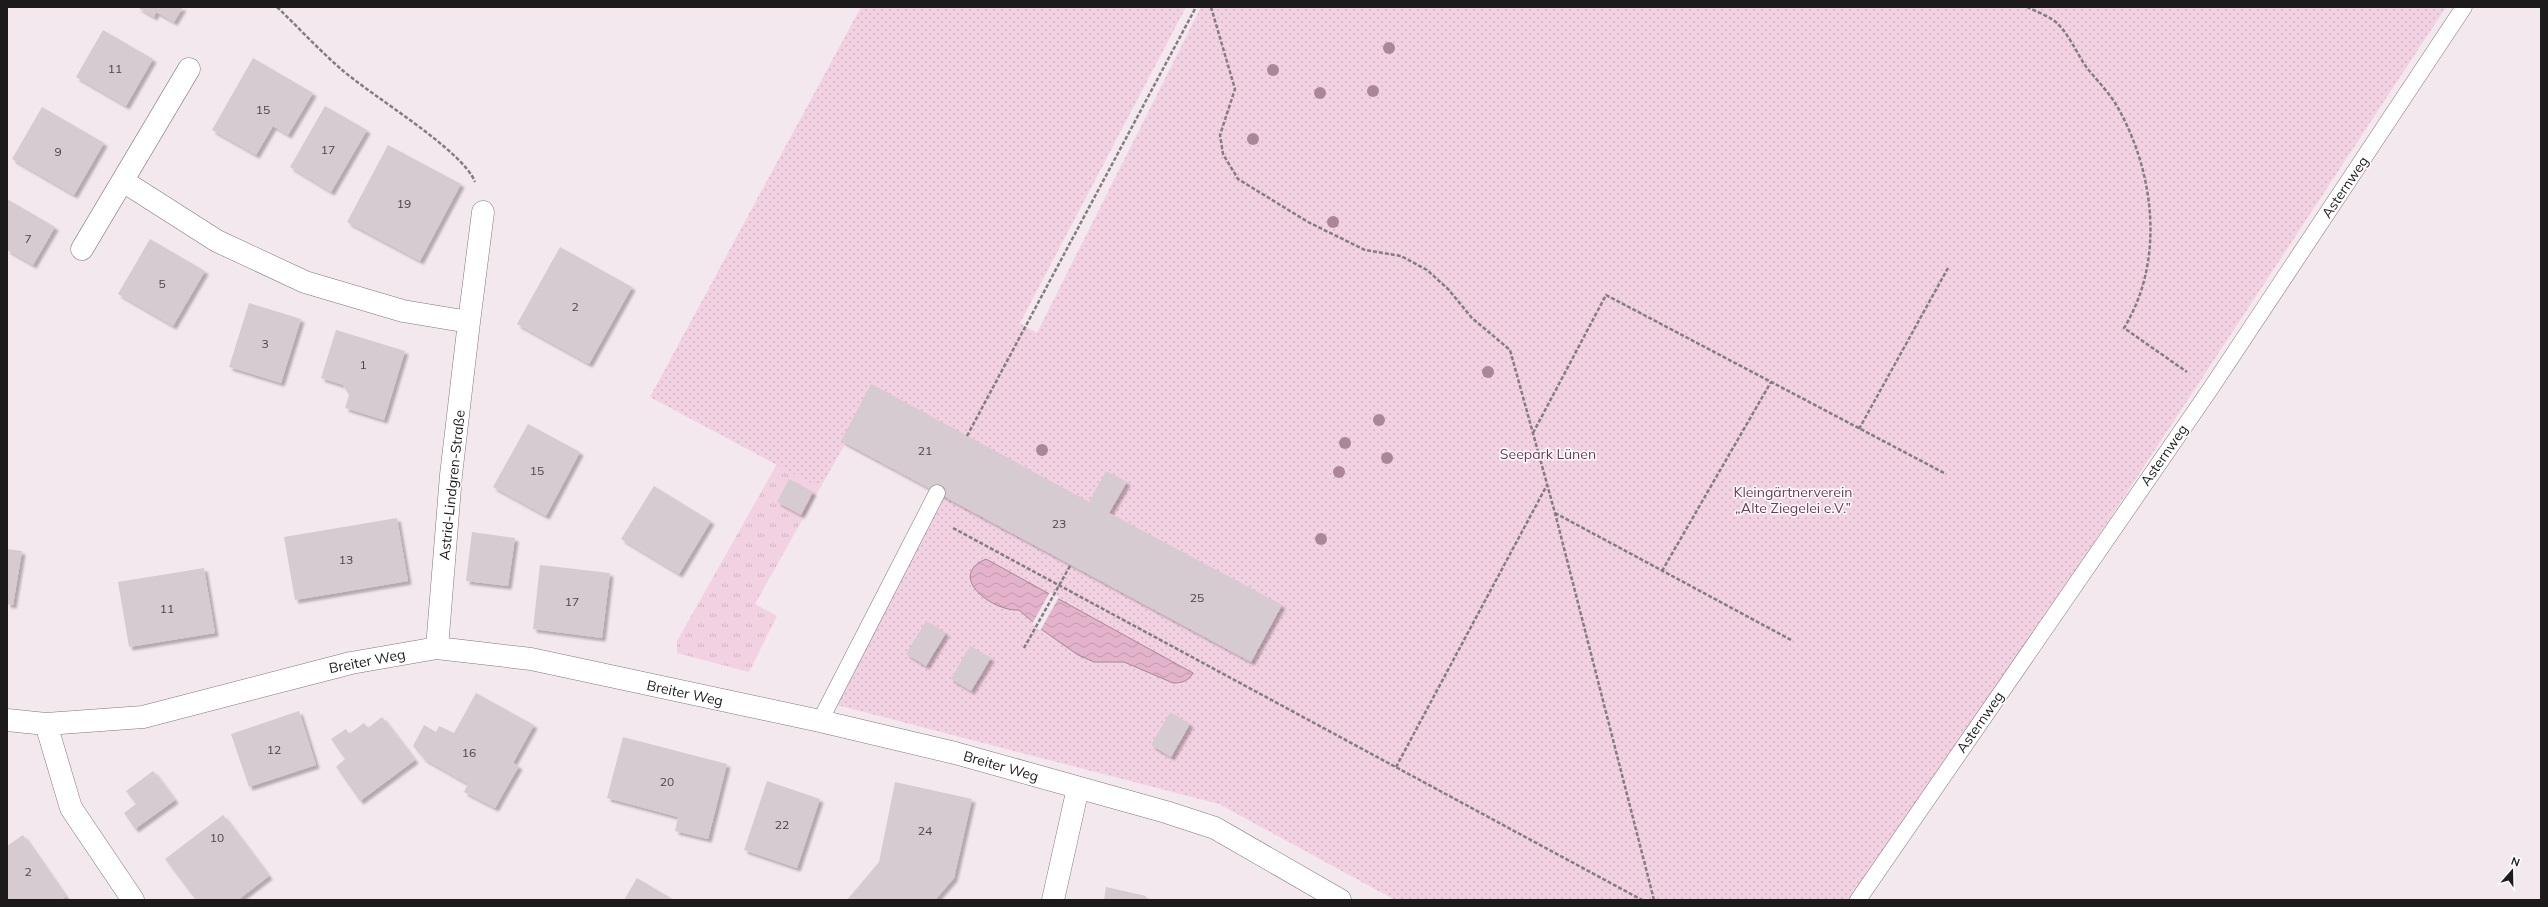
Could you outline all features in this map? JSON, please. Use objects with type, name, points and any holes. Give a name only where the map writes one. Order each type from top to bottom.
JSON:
[{"type":"street","points":[[82,249],[189,69]]},
{"type":"street","points":[[123,182],[217,241],[305,282],[403,311],[469,322]]},
{"type":"street","name":"Astrid-Lindgren-Straße","points":[[437,648],[451,475],[482,212]]},
{"type":"street","name":"Breiter Weg","points":[[7,720],[46,724],[143,717],[351,663],[437,648],[531,659],[820,721],[956,753],[1215,828],[1340,900]]},
{"type":"street","points":[[46,724],[72,808],[133,900]]},
{"type":"street","points":[[1053,900],[1078,788]]},
{"type":"lane","name":"Asternweg","points":[[1858,900],[2211,388],[2464,7]]},
{"type":"lane","points":[[820,721],[937,493]]},
{"type":"path","points":[[277,7],[341,69],[450,152],[471,173],[482,212]]},
{"type":"path","points":[[966,436],[1196,7]]},
{"type":"path","points":[[1211,7],[1235,89],[1220,135],[1223,154],[1238,179],[1308,222],[1365,250],[1401,256],[1427,270],[1448,290],[1472,318],[1510,350],[1555,513],[1654,900]]},
{"type":"path","points":[[2028,7],[2058,24],[2080,58],[2116,106],[2135,146],[2148,181],[2150,238],[2144,288],[2136,310],[2124,328],[2211,388]]},
{"type":"path","points":[[1860,429],[1948,268]]},
{"type":"path","points":[[1533,433],[1606,295],[1946,474]]},
{"type":"path","points":[[1662,571],[1771,382]]},
{"type":"path","points":[[1396,767],[1547,484]]},
{"type":"path","points":[[926,513],[1642,900]]},
{"type":"path","points":[[1555,513],[1793,640]]},
{"type":"path","points":[[1024,648],[1070,566]]},
{"type":"green space","name":"Seepark Lünen","points":[[861,7],[1186,7],[1020,323],[1018,322],[1037,333],[1201,7],[2446,7],[1859,900],[1395,900],[1219,804],[837,705],[944,497],[845,444],[820,488],[650,397]]},
{"type":"green space","points":[[777,464],[820,488],[755,604],[777,616],[749,672],[677,653],[677,641]]},
{"type":"water","points":[[986,559],[1193,673],[1185,681],[1173,683],[1124,662],[1094,662],[1078,655],[1041,629],[1019,610],[1009,609],[998,605],[978,592],[972,584],[970,575],[975,566]]},
{"type":"pier","points":[[1050,592],[1059,597],[1040,631],[1032,624]]},
{"type":"building","points":[[137,7],[183,7],[174,22],[156,12],[154,17]]},
{"type":"building","points":[[103,30],[153,59],[126,106],[76,77]]},
{"type":"building","points":[[253,58],[313,93],[288,135],[273,126],[256,155],[212,130]]},
{"type":"building","points":[[325,106],[367,130],[331,192],[290,167]]},
{"type":"building","points":[[42,107],[104,143],[74,195],[12,159]]},
{"type":"building","points":[[388,145],[461,184],[420,261],[347,222]]},
{"type":"building","points":[[7,199],[55,227],[33,265],[7,250]]},
{"type":"building","points":[[150,239],[205,271],[173,326],[118,294]]},
{"type":"building","points":[[560,247],[632,287],[589,364],[517,324]]},
{"type":"building","points":[[249,303],[301,319],[281,383],[229,367]]},
{"type":"building","points":[[336,330],[405,351],[384,420],[345,408],[349,395],[343,385],[321,378]]},
{"type":"building","points":[[871,384],[1089,502],[1106,471],[1127,482],[1109,513],[1282,605],[1251,662],[841,441]]},
{"type":"building","points":[[528,424],[580,452],[546,516],[493,487]]},
{"type":"building","points":[[789,479],[813,492],[801,515],[777,502]]},
{"type":"building","points":[[654,486],[711,521],[679,574],[621,539]]},
{"type":"building","points":[[397,518],[408,581],[295,600],[284,537]]},
{"type":"building","points":[[472,532],[515,538],[508,586],[466,581]]},
{"type":"building","points":[[7,549],[22,551],[13,605],[7,604]]},
{"type":"building","points":[[540,565],[610,573],[602,638],[533,629]]},
{"type":"building","points":[[204,568],[215,633],[129,647],[118,582]]},
{"type":"building","points":[[926,621],[946,633],[926,666],[906,654]]},
{"type":"building","points":[[970,646],[991,658],[971,691],[951,679]]},
{"type":"building","points":[[476,693],[534,725],[513,763],[519,766],[495,808],[464,792],[468,784],[424,759],[413,746],[424,725],[436,732],[439,726],[454,733]]},
{"type":"building","points":[[299,711],[316,765],[249,787],[231,734]]},
{"type":"building","points":[[1170,712],[1190,724],[1171,757],[1151,745]]},
{"type":"building","points":[[382,717],[415,760],[360,801],[336,767],[345,759],[331,739],[346,729],[349,734],[364,723],[368,728]]},
{"type":"building","points":[[623,737],[727,764],[708,839],[675,831],[678,817],[607,798]]},
{"type":"building","points":[[153,771],[175,800],[135,829],[124,813],[136,804],[126,791]]},
{"type":"building","points":[[767,781],[820,799],[797,868],[744,850]]},
{"type":"building","points":[[895,782],[972,799],[954,878],[935,900],[847,900],[879,862]]},
{"type":"building","points":[[223,815],[269,876],[238,900],[196,900],[165,859]]},
{"type":"building","points":[[23,835],[66,897],[61,900],[7,900],[7,846]]},
{"type":"building","points":[[637,878],[674,900],[624,900]]},
{"type":"building","points":[[1106,887],[1146,896],[1146,900],[1104,900]]},
{"type":"park label","name":"Kleingärtnerverein „Alte Ziegelei e.V.”","points":[[1793,500]]}]
